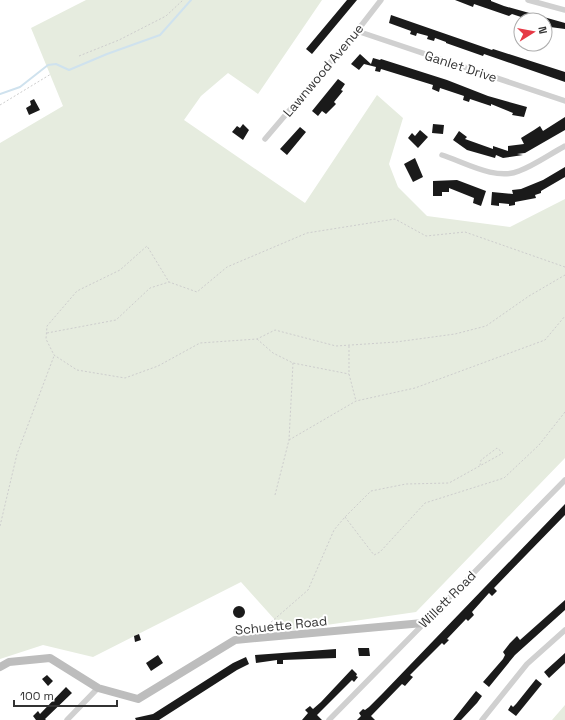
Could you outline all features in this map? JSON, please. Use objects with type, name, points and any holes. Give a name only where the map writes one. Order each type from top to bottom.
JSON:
[{"type":"street","name":"Lawnwood Avenue","points":[[265,139],[357,31],[381,0]]},
{"type":"street","points":[[528,0],[565,10]]},
{"type":"street","name":"Ganlet Drive","points":[[357,31],[565,100]]},
{"type":"street","points":[[442,155],[492,172],[507,174],[518,172],[565,146]]},
{"type":"street","name":"Willett Road","points":[[330,720],[423,623],[565,480]]},
{"type":"street","name":"Schuette Road","points":[[0,667],[9,662],[50,658],[98,688],[138,699],[235,640],[423,623]]},
{"type":"street","points":[[482,720],[527,664],[565,630]]},
{"type":"street","points":[[67,720],[98,688]]},
{"type":"street","points":[[73,714],[77,720]]},
{"type":"path","points":[[79,56],[119,40],[166,16],[183,0]]},
{"type":"path","points":[[0,105],[51,74]]},
{"type":"path","points":[[47,333],[116,320],[150,288],[169,282],[197,292],[227,267],[307,233],[395,219],[426,236],[465,232],[565,267]]},
{"type":"path","points":[[169,282],[147,246],[120,270],[77,291],[47,326],[46,340],[54,355],[76,370],[125,378],[158,366],[200,343],[257,339],[275,330],[336,346],[396,342],[455,334],[486,326],[528,296],[565,275]]},
{"type":"path","points":[[289,440],[356,401],[416,388],[545,340],[565,316]]},
{"type":"path","points":[[257,339],[273,353],[293,363],[349,374]]},
{"type":"path","points":[[349,345],[349,374],[356,401]]},
{"type":"path","points":[[0,526],[17,454],[54,355]]},
{"type":"path","points":[[275,495],[289,440],[293,363]]},
{"type":"path","points":[[345,517],[374,555],[380,552],[425,503],[504,478],[539,445],[565,412]]},
{"type":"path","points":[[251,639],[308,590],[334,530],[371,491],[406,484],[449,483],[503,453],[497,448],[481,460],[480,465]]},
{"type":"shaded area","points":[[86,0],[322,0],[258,94],[228,73],[201,96],[184,120],[305,203],[377,95],[403,118],[389,164],[398,187],[427,216],[510,227],[565,199],[565,458],[416,612],[285,631],[241,582],[93,657],[43,645],[0,659],[0,143],[63,106],[31,28]]},
{"type":"shaded area","points":[[565,705],[565,720],[552,720]]},
{"type":"building","points":[[347,0],[357,0],[312,54],[306,49]]},
{"type":"building","points":[[455,0],[491,0],[504,6],[526,12],[513,12],[513,14],[509,16],[474,4],[473,7]]},
{"type":"building","points":[[391,15],[492,50],[493,49],[565,72],[565,82],[484,54],[483,56],[435,38],[434,41],[427,39],[428,36],[417,33],[416,36],[410,34],[411,31],[389,23]]},
{"type":"building","points":[[553,20],[565,23],[565,29],[553,27]]},
{"type":"building","points":[[360,54],[371,64],[373,58],[381,59],[447,80],[488,96],[527,107],[524,117],[512,115],[513,113],[491,104],[491,106],[470,99],[469,102],[463,100],[464,96],[440,88],[439,92],[432,89],[433,85],[381,69],[380,72],[375,71],[376,67],[364,64],[359,70],[351,64]]},
{"type":"building","points":[[338,79],[345,84],[341,90],[343,91],[334,102],[336,104],[326,114],[322,111],[318,116],[312,111]]},
{"type":"building","points":[[34,99],[40,110],[29,115],[26,108],[31,105],[30,101]]},
{"type":"building","points":[[565,117],[565,130],[525,153],[517,154],[523,155],[503,158],[496,155],[495,158],[467,150],[453,140],[459,131],[467,137],[465,139],[493,149],[493,146],[508,151],[508,146],[524,144],[521,138],[540,126],[543,131]]},
{"type":"building","points":[[243,124],[249,130],[243,140],[232,132],[237,126],[240,128]]},
{"type":"building","points":[[433,124],[444,125],[443,134],[432,133]]},
{"type":"building","points":[[300,127],[306,132],[287,155],[280,149]]},
{"type":"building","points":[[420,130],[428,137],[418,148],[408,138],[412,133],[415,136]]},
{"type":"building","points":[[415,158],[423,177],[413,182],[404,164]]},
{"type":"building","points":[[565,167],[565,177],[541,191],[541,193],[535,195],[536,198],[515,202],[515,205],[509,206],[509,204],[499,203],[499,206],[491,205],[492,192],[513,194],[512,190],[521,189],[543,180]]},
{"type":"building","points":[[457,180],[486,191],[481,206],[473,203],[474,198],[449,188],[449,192],[442,192],[442,196],[433,196],[433,181]]},
{"type":"building","points":[[565,504],[565,515],[494,588],[497,591],[492,596],[489,593],[472,612],[474,615],[468,621],[466,619],[447,639],[449,640],[444,645],[442,643],[410,675],[413,677],[405,686],[402,684],[371,716],[375,720],[357,720],[361,716],[359,713],[363,709],[365,710],[369,707],[383,693]]},
{"type":"building","points":[[565,600],[565,610],[515,655],[489,687],[483,682],[503,659],[505,655],[503,652],[517,636],[520,640]]},
{"type":"building","points":[[237,606],[241,606],[245,612],[241,618],[237,618],[233,614],[233,610]]},
{"type":"building","points":[[139,634],[141,640],[135,642],[134,636]]},
{"type":"building","points":[[358,648],[369,648],[370,656],[359,656]]},
{"type":"building","points":[[336,649],[336,658],[283,660],[283,664],[277,664],[277,660],[256,663],[255,655]]},
{"type":"building","points":[[565,653],[565,663],[549,678],[544,672]]},
{"type":"building","points":[[158,655],[163,663],[151,671],[146,663]]},
{"type":"building","points":[[246,657],[249,664],[237,670],[159,720],[136,720],[135,718],[153,714],[233,663]]},
{"type":"building","points":[[352,669],[358,677],[354,682],[352,680],[317,715],[322,720],[302,720],[308,713],[305,710],[310,706],[313,709]]},
{"type":"building","points":[[47,675],[53,681],[48,686],[42,679]]},
{"type":"building","points":[[536,679],[542,684],[516,716],[508,710],[511,705],[513,707],[516,704]]},
{"type":"building","points":[[66,687],[72,693],[45,719],[46,720],[36,720],[33,716],[38,711],[40,714]]},
{"type":"building","points":[[476,691],[482,696],[477,703],[461,720],[453,720]]},
{"type":"waterway","points":[[0,94],[20,87],[48,65],[56,64],[69,70],[107,54],[160,35],[191,0]]}]
